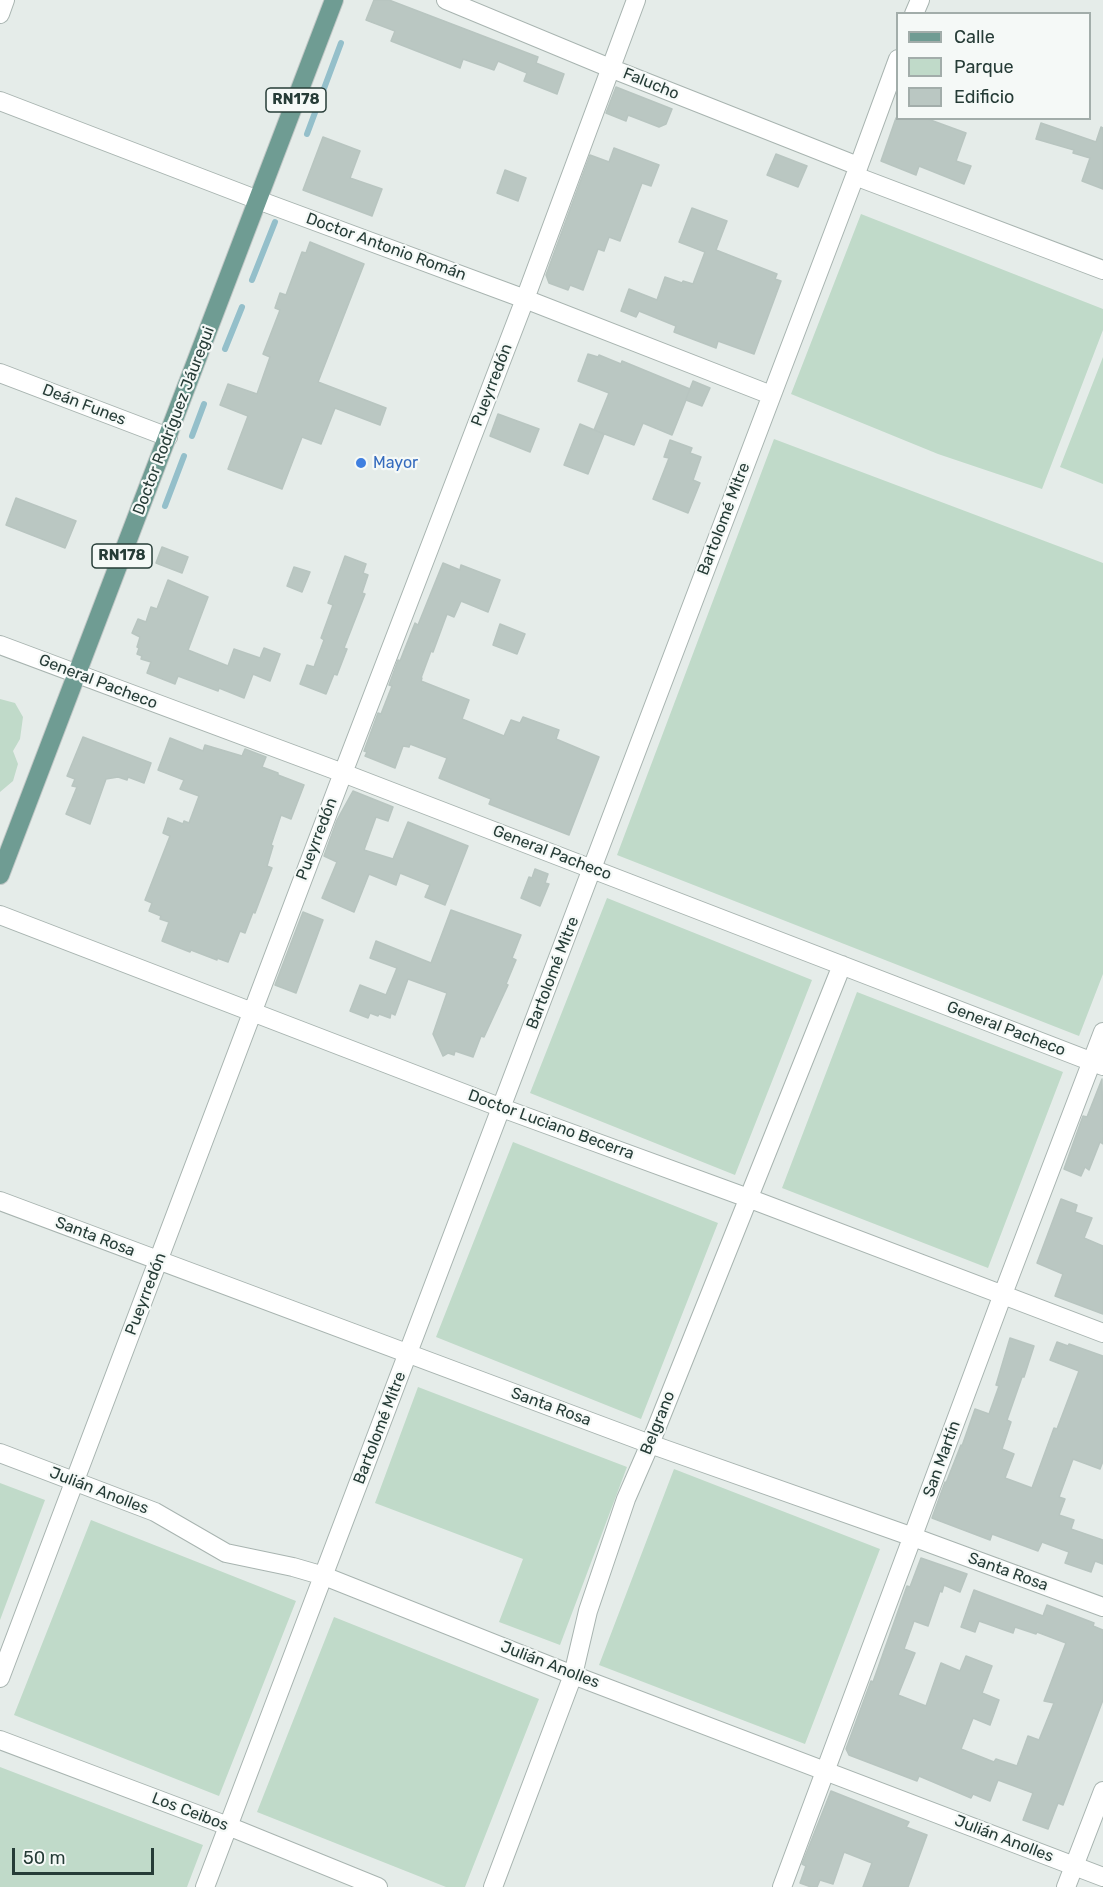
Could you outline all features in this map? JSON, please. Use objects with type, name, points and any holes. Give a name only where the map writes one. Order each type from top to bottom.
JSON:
[{"type":"main road","name":"Doctor Rodríguez Jáuregui","points":[[0,875],[334,0]]},
{"type":"street","points":[[0,14],[5,0]]},
{"type":"street","name":"Falucho","points":[[446,0],[856,171],[1103,270]]},
{"type":"street","name":"Pueyrredón","points":[[0,1678],[525,299],[636,0]]},
{"type":"street","name":"Bartolomé Mitre","points":[[205,1887],[896,62]]},
{"type":"street","name":"Doctor Antonio Román","points":[[0,101],[525,299],[771,395]]},
{"type":"street","name":"Deán Funes","points":[[0,373],[168,437]]},
{"type":"street","name":"General Pacheco","points":[[0,645],[343,773],[1097,1064]]},
{"type":"street","name":"Doctor Luciano Becerra","points":[[0,915],[1103,1333]]},
{"type":"street","name":"Belgrano","points":[[493,1887],[573,1675],[588,1611],[626,1499],[842,965]]},
{"type":"street","name":"San Martín","points":[[782,1887],[1003,1294],[1097,1064],[1103,1032]]},
{"type":"street","name":"Santa Rosa","points":[[0,1201],[650,1444],[1103,1607]]},
{"type":"street","name":"Julián Anolles","points":[[0,1453],[155,1512],[226,1552],[324,1576],[573,1675],[1103,1877]]},
{"type":"street","name":"Los Ceibos","points":[[0,1740],[228,1826],[378,1887]]},
{"type":"street","points":[[1066,1887],[1103,1791]]},
{"type":"green space","points":[[861,214],[1103,309],[1103,330],[1042,489],[938,454],[791,394]]},
{"type":"green space","points":[[1103,357],[1103,484],[1060,467]]},
{"type":"green space","points":[[774,439],[1103,563],[1103,974],[1079,1036],[617,855]]},
{"type":"green space","points":[[0,699],[15,703],[23,717],[20,739],[13,751],[18,764],[13,781],[0,792]]},
{"type":"green space","points":[[607,898],[812,980],[735,1175],[530,1093]]},
{"type":"green space","points":[[857,992],[1063,1072],[988,1268],[782,1188]]},
{"type":"green space","points":[[513,1142],[718,1223],[641,1419],[436,1337]]},
{"type":"green space","points":[[418,1387],[627,1467],[560,1645],[499,1622],[523,1559],[375,1503]]},
{"type":"green space","points":[[674,1469],[880,1549],[805,1744],[599,1665]]},
{"type":"green space","points":[[0,1483],[45,1500],[0,1620]]},
{"type":"green space","points":[[91,1520],[296,1601],[219,1796],[14,1715]]},
{"type":"green space","points":[[334,1617],[539,1699],[465,1887],[446,1887],[257,1812]]},
{"type":"green space","points":[[0,1767],[203,1845],[187,1887],[0,1887]]},
{"type":"building","points":[[374,0],[389,0],[538,57],[536,63],[564,74],[557,94],[524,81],[527,73],[498,61],[494,70],[463,59],[460,68],[391,41],[395,31],[366,20]]},
{"type":"building","points":[[616,87],[672,109],[666,124],[659,127],[628,115],[626,121],[606,113]]},
{"type":"building","points":[[896,118],[896,120],[930,120],[966,133],[956,161],[971,166],[964,184],[919,166],[916,175],[881,161]]},
{"type":"building","points":[[1041,123],[1096,142],[1101,127],[1103,128],[1103,189],[1082,181],[1090,158],[1073,153],[1074,150],[1036,139]]},
{"type":"building","points":[[323,137],[360,151],[350,178],[382,189],[372,216],[303,190]]},
{"type":"building","points":[[614,148],[659,165],[651,186],[642,183],[620,241],[609,237],[604,251],[598,249],[583,290],[570,285],[568,290],[549,283],[546,275],[590,155],[609,162]]},
{"type":"building","points":[[776,154],[807,166],[798,187],[767,175]]},
{"type":"building","points":[[505,170],[526,178],[518,201],[497,193]]},
{"type":"building","points":[[692,208],[727,221],[716,250],[777,274],[775,279],[781,281],[754,354],[718,341],[716,348],[674,332],[676,326],[639,311],[636,317],[621,311],[629,289],[657,300],[665,277],[693,284],[705,252],[679,242]]},
{"type":"building","points":[[310,242],[364,264],[318,382],[386,408],[380,425],[335,408],[321,444],[302,437],[282,489],[228,469],[248,416],[220,405],[228,384],[257,394],[270,357],[263,354],[280,310],[275,308],[280,293],[286,295],[302,252],[306,253]]},
{"type":"building","points":[[588,354],[598,357],[599,355],[621,364],[622,361],[690,389],[693,381],[710,388],[702,406],[686,400],[672,435],[643,423],[634,445],[594,430],[609,393],[578,381]]},
{"type":"building","points":[[498,414],[539,429],[530,452],[490,436]]},
{"type":"building","points":[[580,424],[604,434],[588,474],[564,465]]},
{"type":"building","points":[[670,440],[692,448],[690,453],[701,457],[693,480],[700,483],[688,513],[653,499],[669,458],[664,457]]},
{"type":"building","points":[[16,498],[76,521],[65,548],[6,525]]},
{"type":"building","points":[[162,547],[188,557],[182,573],[156,563]]},
{"type":"building","points":[[345,556],[366,564],[363,573],[368,575],[362,593],[365,594],[344,648],[347,649],[337,675],[334,674],[326,694],[300,684],[307,665],[314,667],[324,640],[321,638],[333,605],[328,603]]},
{"type":"building","points":[[443,563],[460,570],[461,565],[500,580],[488,612],[461,601],[454,617],[447,614],[421,681],[469,700],[462,719],[504,736],[511,720],[520,723],[523,717],[559,730],[556,739],[599,757],[569,835],[489,804],[491,799],[439,778],[447,758],[410,744],[409,747],[403,746],[395,768],[365,756],[367,752],[364,751],[378,713],[381,714],[392,686],[389,685],[398,660],[400,661],[415,623],[418,625]]},
{"type":"building","points":[[294,567],[310,572],[302,592],[287,586]]},
{"type":"building","points":[[168,580],[208,597],[188,650],[228,666],[234,649],[260,658],[264,648],[280,654],[270,681],[253,674],[244,698],[178,676],[175,684],[147,673],[151,662],[141,659],[142,656],[137,654],[140,637],[132,633],[138,619],[146,622],[151,607],[157,609]]},
{"type":"building","points":[[500,624],[525,634],[517,654],[493,645]]},
{"type":"building","points":[[83,737],[151,763],[144,783],[128,777],[127,780],[118,777],[106,779],[90,824],[66,814],[77,787],[72,786],[75,779],[67,776]]},
{"type":"building","points":[[170,738],[203,751],[205,745],[242,756],[245,749],[266,757],[262,767],[304,785],[291,819],[281,815],[267,866],[272,868],[255,913],[253,912],[245,933],[240,931],[228,962],[191,950],[190,952],[162,941],[169,922],[149,911],[152,903],[145,900],[170,836],[163,833],[168,818],[183,824],[184,821],[189,823],[199,796],[180,789],[184,780],[158,770]]},
{"type":"building","points":[[353,791],[393,807],[388,821],[376,817],[364,850],[393,859],[408,822],[468,846],[445,905],[425,897],[430,885],[400,873],[396,885],[369,874],[354,912],[322,898],[337,862],[324,856],[337,820]]},
{"type":"building","points":[[535,869],[548,874],[545,883],[549,884],[540,906],[521,898],[529,877],[532,878]]},
{"type":"building","points":[[451,910],[521,935],[512,958],[516,960],[506,984],[508,985],[484,1037],[481,1036],[473,1057],[455,1051],[454,1055],[448,1053],[443,1056],[433,1034],[447,993],[408,979],[395,1015],[391,1013],[390,1018],[370,1013],[368,1018],[350,1011],[360,985],[386,995],[397,968],[370,958],[376,941],[431,963]]},
{"type":"building","points":[[303,912],[323,920],[296,993],[275,985]]},
{"type":"building","points":[[1102,1079],[1103,1144],[1100,1142],[1089,1170],[1085,1167],[1081,1176],[1064,1169],[1083,1116],[1087,1117]]},
{"type":"building","points":[[1061,1199],[1077,1205],[1075,1212],[1092,1218],[1084,1238],[1103,1246],[1103,1314],[1055,1296],[1063,1274],[1037,1263]]},
{"type":"building","points":[[1010,1338],[1034,1346],[1007,1420],[1011,1422],[1002,1449],[1014,1454],[1005,1478],[1032,1488],[1054,1428],[1057,1429],[1079,1371],[1050,1360],[1057,1342],[1103,1356],[1103,1461],[1100,1469],[1073,1459],[1059,1497],[1065,1499],[1059,1515],[1074,1520],[1071,1529],[1103,1540],[1103,1564],[1095,1561],[1091,1572],[1065,1563],[1069,1552],[1042,1542],[1038,1551],[992,1534],[990,1540],[932,1518],[975,1409],[989,1414],[999,1386],[996,1385]]},
{"type":"building","points":[[921,1558],[967,1574],[960,1592],[944,1585],[928,1626],[914,1621],[904,1649],[915,1653],[898,1695],[926,1706],[941,1663],[960,1671],[966,1656],[992,1666],[982,1693],[999,1700],[990,1725],[973,1718],[961,1749],[994,1762],[996,1759],[1017,1766],[1028,1736],[1039,1740],[1054,1703],[1044,1701],[1066,1643],[1037,1632],[1036,1634],[1015,1627],[1013,1633],[979,1621],[975,1632],[961,1627],[974,1590],[1043,1616],[1047,1605],[1094,1623],[1093,1626],[1103,1630],[1103,1700],[1063,1805],[1058,1803],[1048,1829],[1023,1820],[1033,1793],[998,1780],[990,1801],[973,1794],[971,1798],[919,1776],[917,1781],[849,1755],[846,1749],[871,1681],[873,1682],[907,1586],[910,1587]]},
{"type":"building","points":[[831,1791],[909,1822],[906,1827],[927,1835],[908,1887],[863,1887],[872,1863],[844,1852],[833,1884],[820,1880],[817,1887],[811,1887],[800,1883],[806,1866],[802,1864]]},
{"type":"waterway","points":[[307,134],[341,43]]},
{"type":"waterway","points":[[252,280],[275,222]]},
{"type":"waterway","points":[[225,349],[242,307]]},
{"type":"waterway","points":[[192,436],[204,404]]},
{"type":"waterway","points":[[165,506],[184,456]]},
{"type":"place","name":"Mayor","points":[[361,463]]}]
